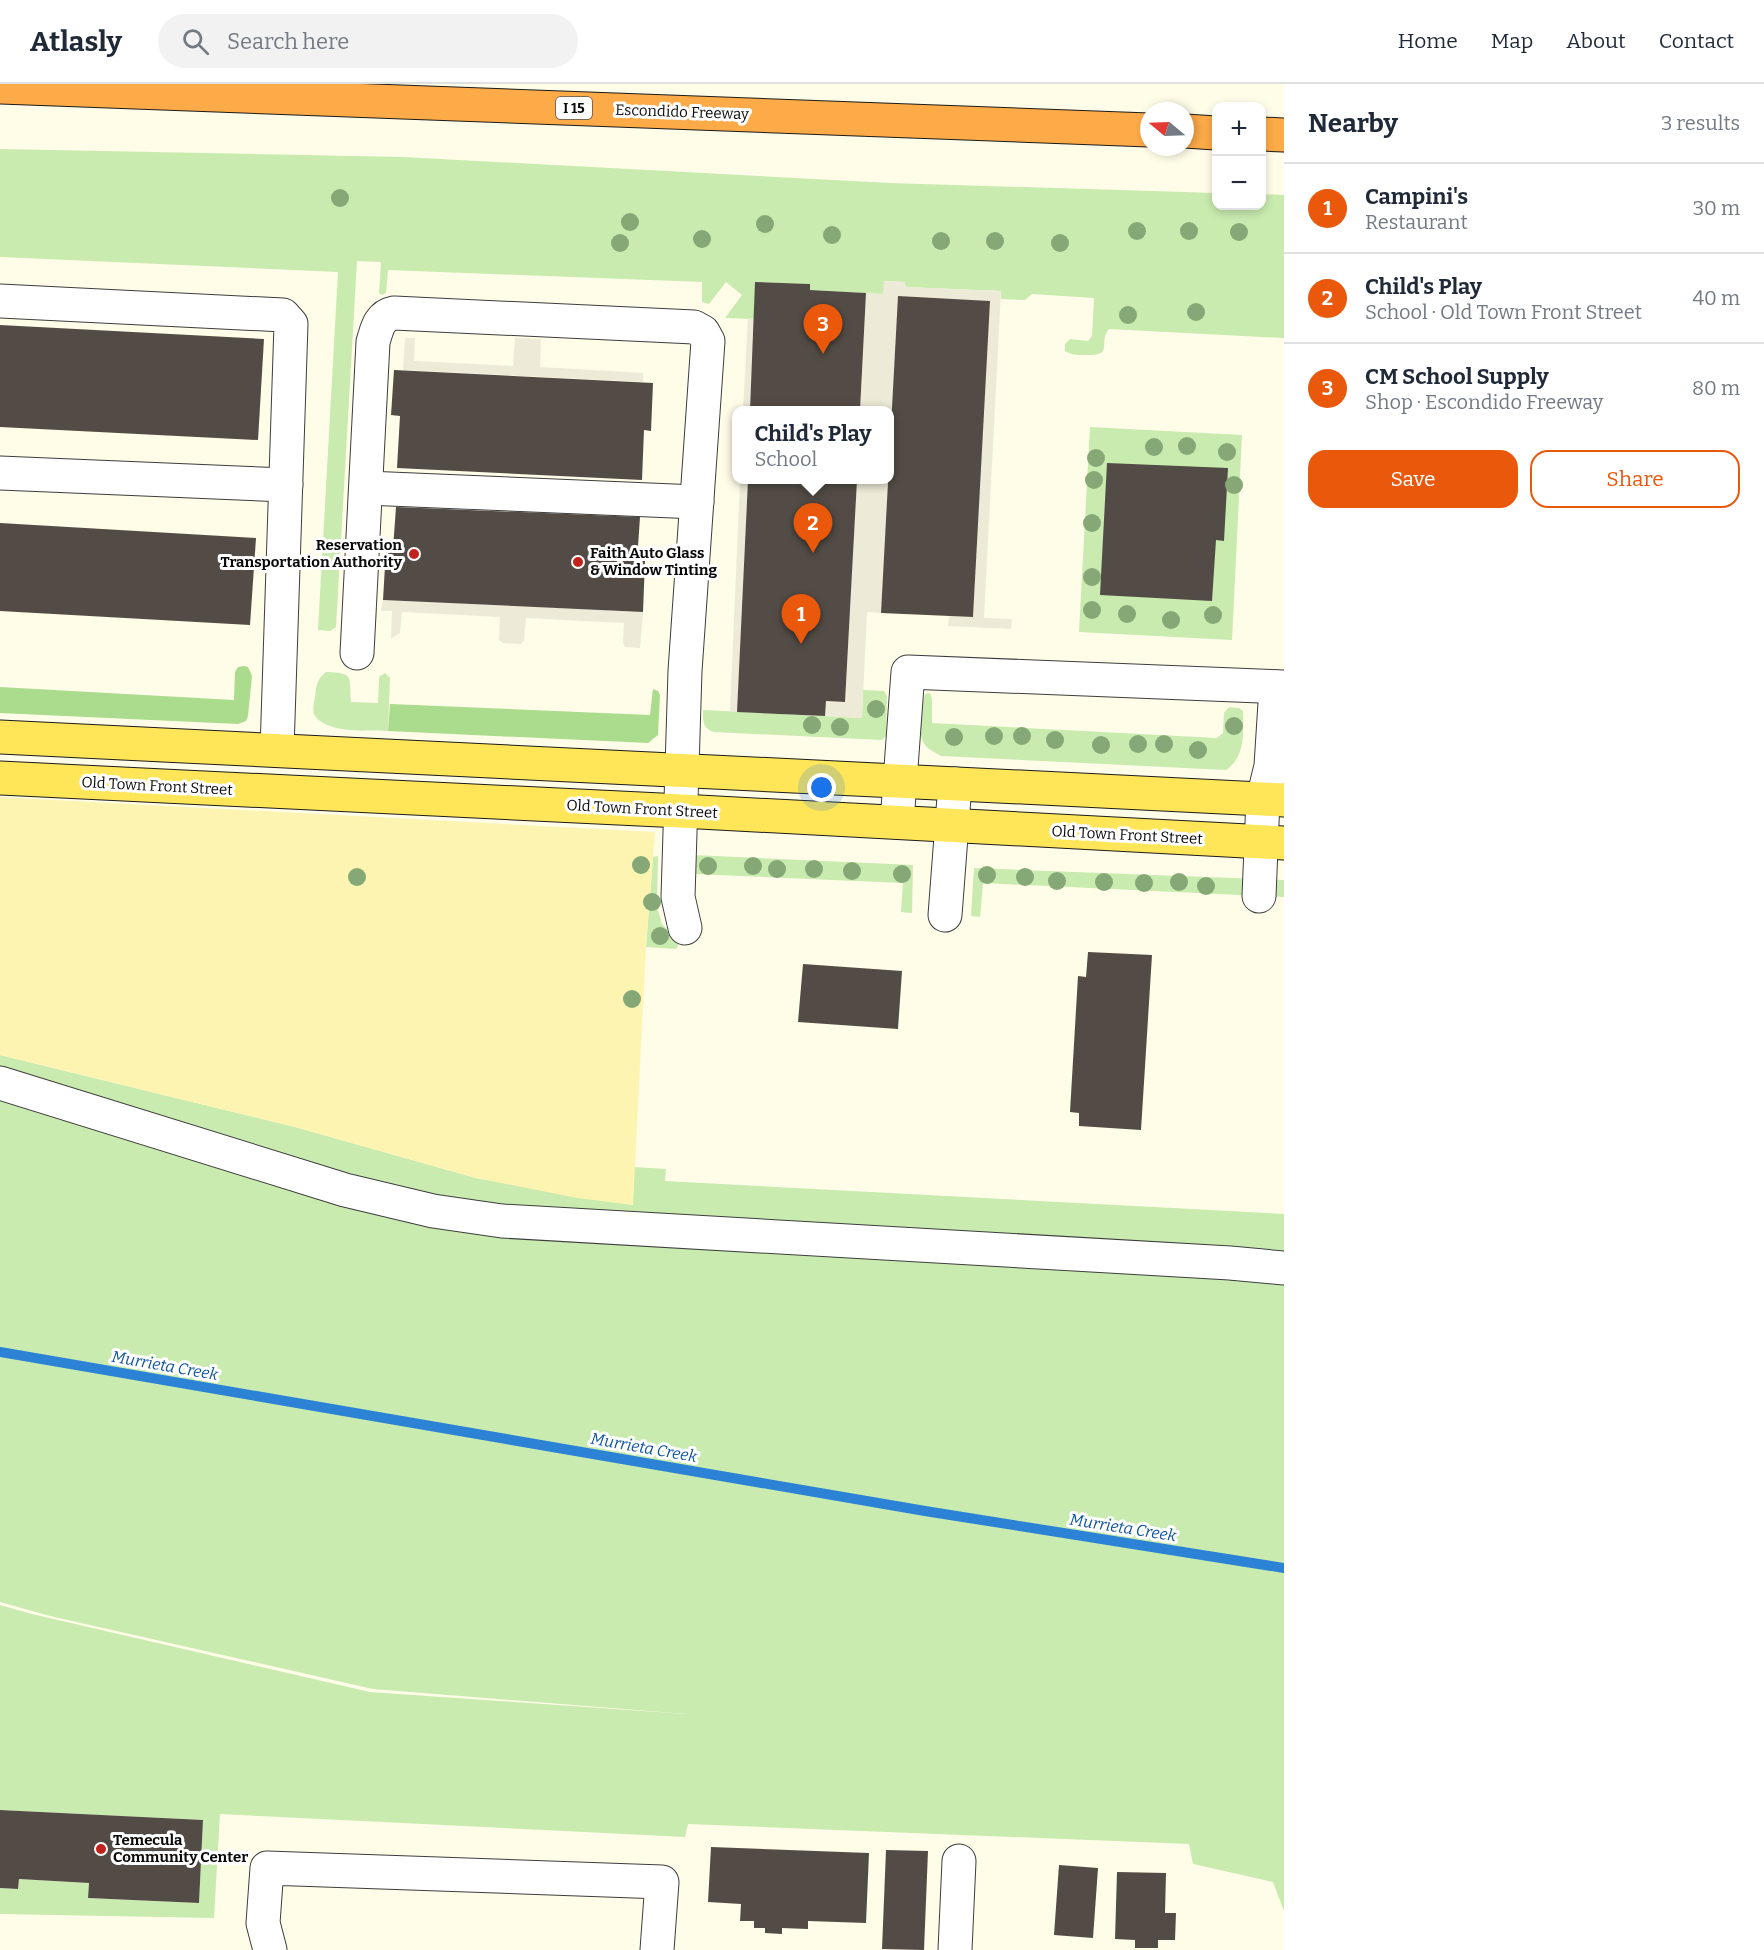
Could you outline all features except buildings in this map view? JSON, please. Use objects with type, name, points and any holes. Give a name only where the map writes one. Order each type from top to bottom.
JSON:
[{"type":"highway","name":"Escondido Freeway","points":[[0,87],[1140,130]]},
{"type":"highway","points":[[1194,132],[1212,133]]},
{"type":"highway","points":[[1266,134],[1284,135]]},
{"type":"main road","points":[[0,737],[1274,800]]},
{"type":"main road","name":"Old Town Front Street","points":[[0,778],[1273,843]]},
{"type":"lane","points":[[0,301],[283,315],[291,324],[277,750]]},
{"type":"lane","points":[[357,653],[374,342],[379,324],[386,315],[394,313],[694,327],[703,332],[708,341],[685,671],[678,897],[685,928]]},
{"type":"lane","points":[[0,473],[286,485]]},
{"type":"lane","points":[[366,488],[697,502]]},
{"type":"lane","points":[[897,822],[908,672],[1280,687],[1271,766],[1274,800],[1273,843],[1259,896]]},
{"type":"lane","points":[[945,915],[955,784]]},
{"type":"lane","points":[[0,1083],[345,1190],[433,1211],[502,1221],[1284,1268]]},
{"type":"lane","points":[[955,1950],[959,1861]]},
{"type":"lane","points":[[270,1950],[263,1923],[267,1869],[662,1882],[657,1950]]},
{"type":"green space","points":[[0,149],[403,157],[890,183],[1212,193],[1212,210],[1266,210],[1266,194],[1284,195],[1284,338],[1109,329],[1103,351],[1094,355],[1076,355],[1065,351],[1065,344],[1070,339],[1088,341],[1092,336],[1094,298],[1032,294],[1025,300],[1001,299],[1001,291],[905,287],[905,282],[884,281],[884,294],[810,290],[810,284],[756,282],[754,319],[725,318],[742,295],[726,282],[709,304],[702,302],[702,282],[388,270],[386,293],[382,295],[379,293],[381,262],[357,261],[336,627],[330,631],[318,630],[338,272],[0,257]]},
{"type":"green space","points":[[1090,427],[1242,435],[1232,640],[1079,632]]},
{"type":"green space","points":[[238,667],[248,667],[252,676],[248,716],[246,721],[238,724],[0,713],[0,687],[234,700],[235,672]]},
{"type":"green space","points":[[326,672],[346,675],[349,678],[351,702],[378,703],[379,677],[385,673],[390,678],[388,731],[360,731],[329,726],[321,722],[315,716],[314,706],[319,680]]},
{"type":"green space","points":[[653,689],[660,695],[658,735],[648,743],[388,731],[390,704],[650,715]]},
{"type":"green space","points":[[863,690],[884,691],[887,696],[886,736],[882,740],[714,732],[705,726],[703,721],[703,710],[862,718]]},
{"type":"green space","points":[[930,693],[932,723],[1217,738],[1223,733],[1224,713],[1229,707],[1239,708],[1243,711],[1242,744],[1237,758],[1226,770],[941,756],[925,745],[922,740],[920,720],[925,694]]},
{"type":"green space","points":[[693,855],[913,865],[912,913],[901,912],[903,883],[695,874]]},
{"type":"green space","points":[[658,856],[657,907],[662,924],[679,943],[676,949],[646,947],[653,857]]},
{"type":"green space","points":[[974,868],[1284,880],[1284,897],[983,883],[980,917],[971,916]]},
{"type":"green space","points":[[0,1055],[295,1127],[476,1178],[633,1205],[634,1167],[666,1169],[665,1181],[1284,1214],[1284,1911],[1273,1882],[1193,1864],[1189,1844],[688,1824],[685,1837],[220,1814],[214,1918],[0,1914],[0,1888],[18,1889],[19,1879],[89,1883],[88,1898],[199,1903],[203,1820],[0,1810],[0,1605],[370,1692],[686,1714],[373,1689],[50,1616],[0,1602]]},
{"type":"sand","points":[[0,797],[655,832],[646,947],[633,1205],[577,1198],[476,1178],[295,1127],[0,1055]]},
{"type":"shaded area","points":[[884,281],[905,282],[906,287],[1001,291],[984,618],[1012,619],[1011,629],[948,626],[949,616],[973,617],[989,301],[899,296],[893,406],[860,406],[866,293],[883,294]]},
{"type":"shaded area","points":[[748,318],[754,319],[750,406],[743,406]]},
{"type":"shaded area","points":[[405,338],[415,338],[414,361],[513,366],[515,338],[541,339],[540,367],[643,373],[643,382],[403,370]]},
{"type":"shaded area","points":[[740,484],[748,484],[737,712],[730,712]]},
{"type":"shaded area","points":[[857,484],[889,484],[881,613],[867,612],[862,718],[825,716],[826,701],[845,702]]},
{"type":"shaded area","points":[[383,600],[643,612],[640,648],[625,647],[623,643],[624,623],[526,618],[524,640],[521,644],[503,643],[499,640],[500,617],[402,612],[400,633],[391,639],[392,611],[381,611]]},
{"type":"waterway","name":"Murrieta Creek","points":[[0,1352],[925,1511],[1284,1568]]},
{"type":"place","name":"CM School Supply","points":[[823,354]]},
{"type":"place","name":"Child's Play","points":[[813,553]]},
{"type":"place","name":"Reservation Transportation Authority","points":[[414,554]]},
{"type":"place","name":"Faith Auto Glass & Window Tinting","points":[[578,562]]},
{"type":"place","name":"Campini's","points":[[801,644]]},
{"type":"place","name":"Temecula Community Center","points":[[101,1849]]}]
